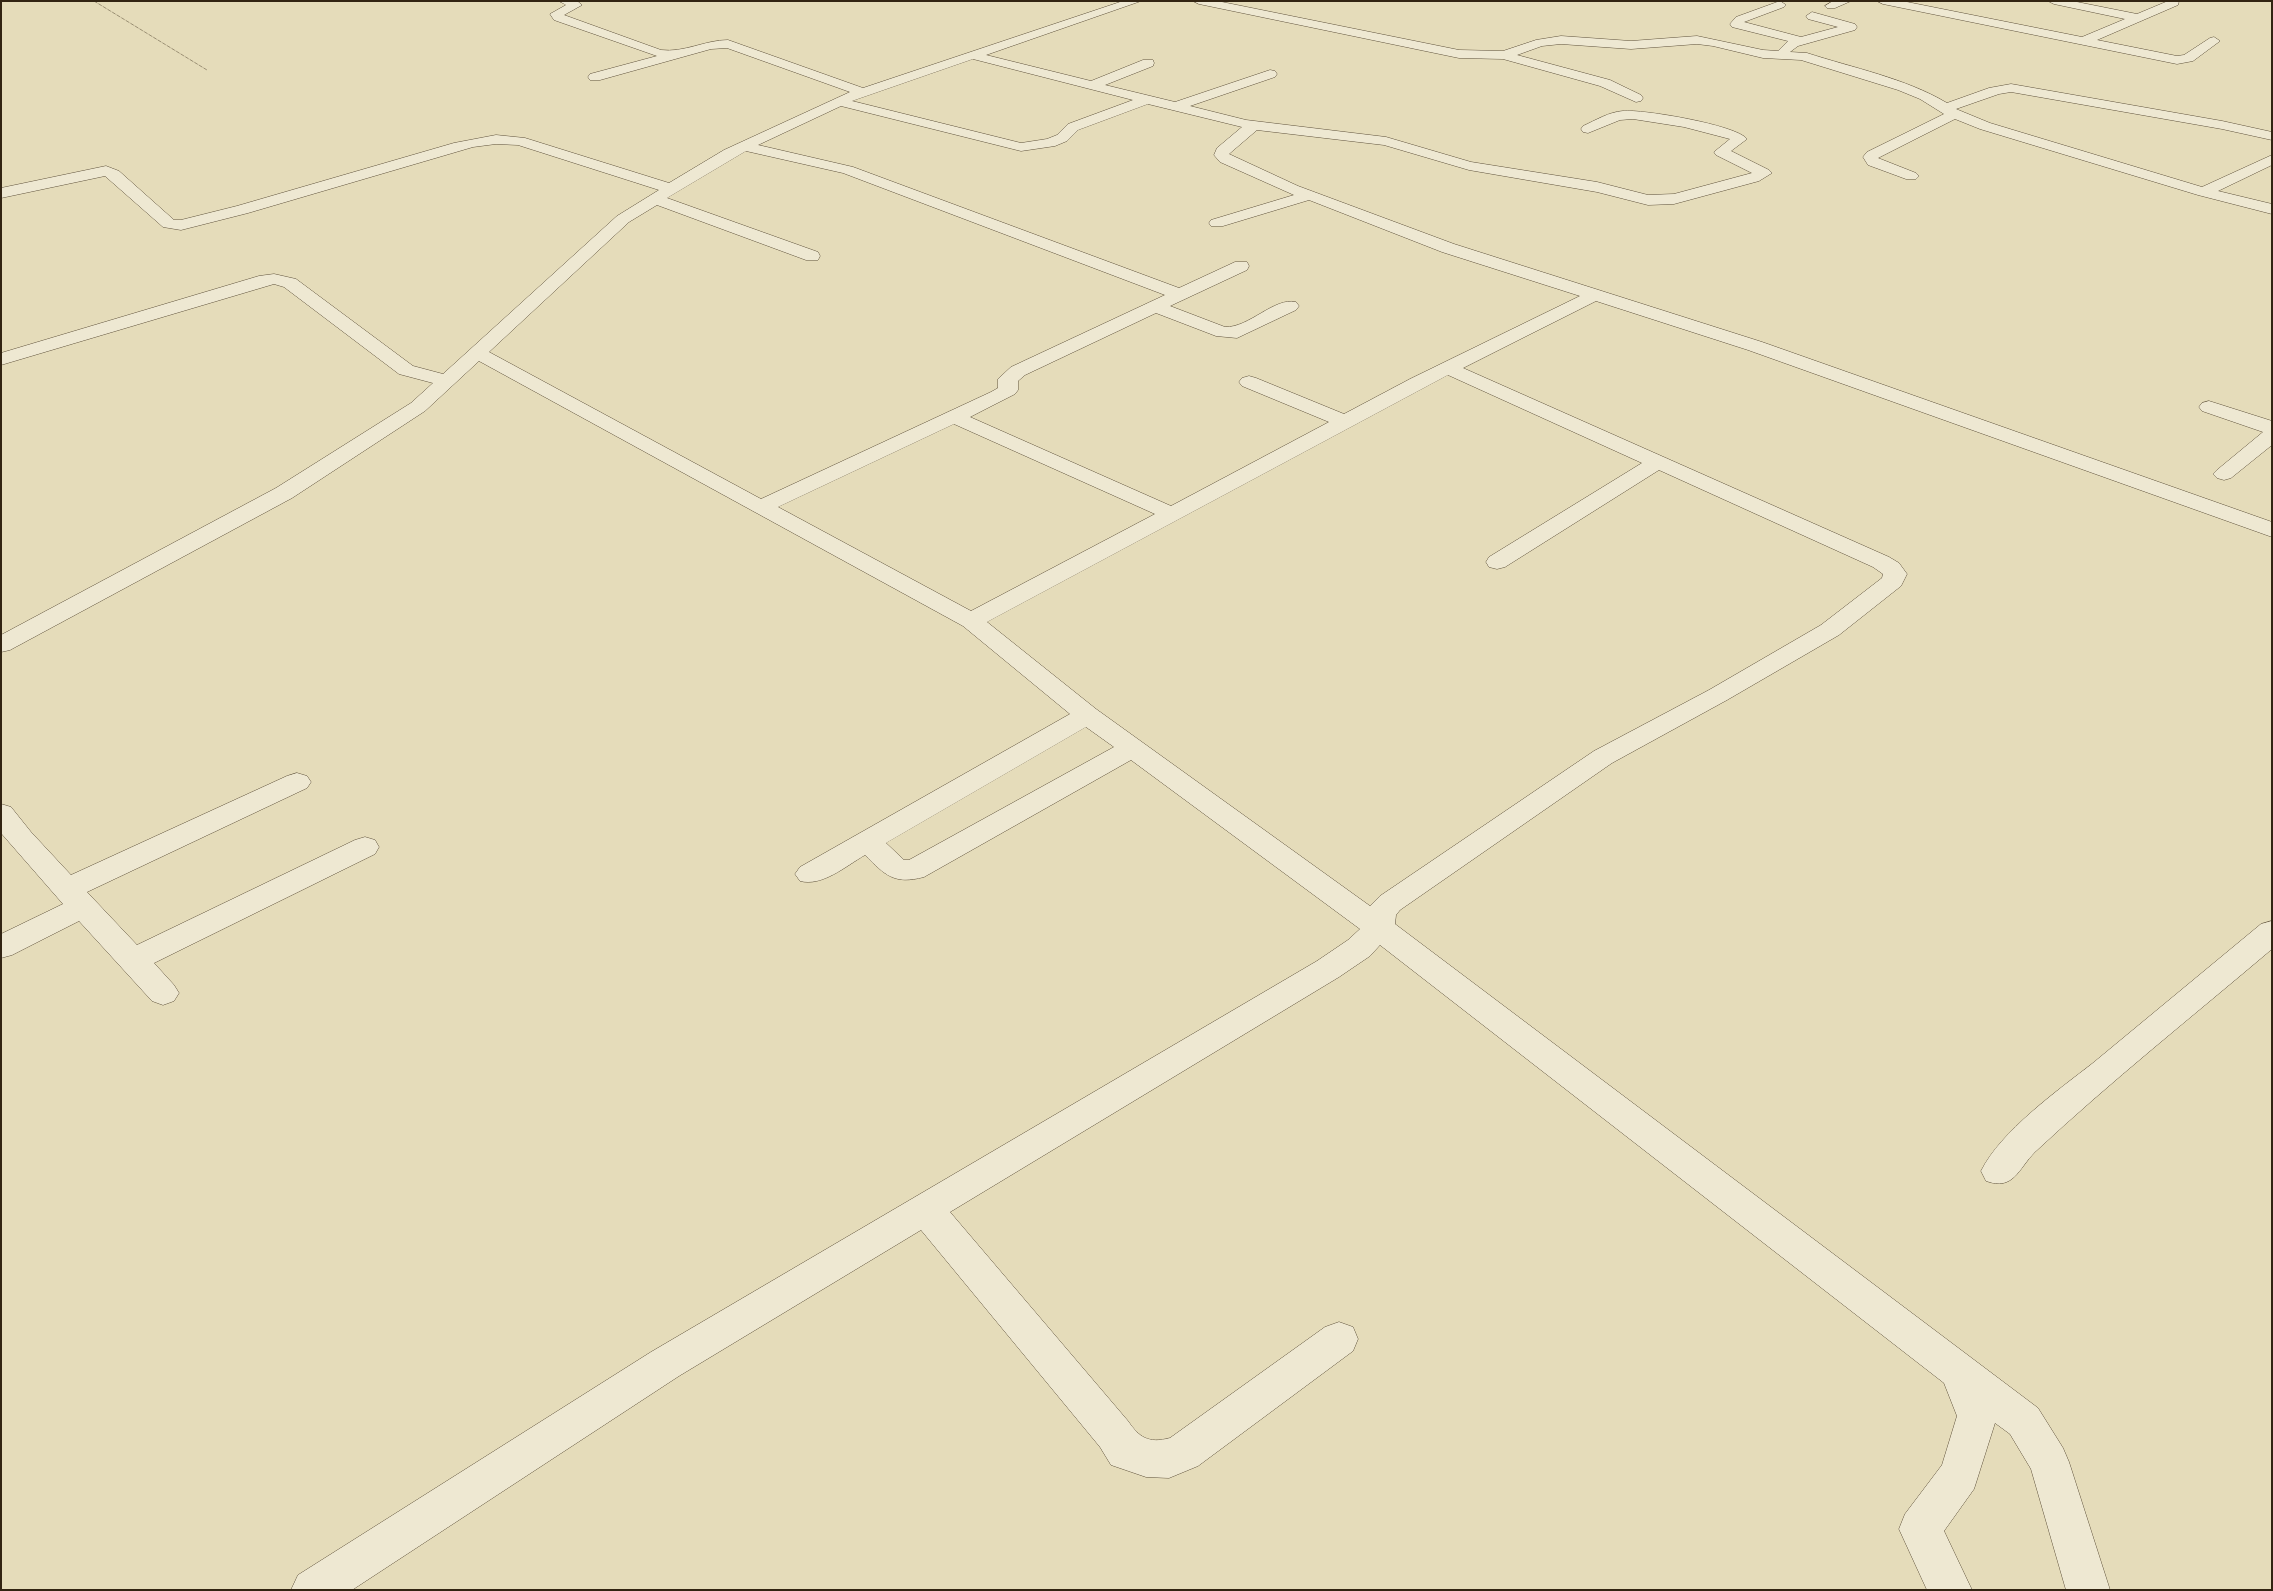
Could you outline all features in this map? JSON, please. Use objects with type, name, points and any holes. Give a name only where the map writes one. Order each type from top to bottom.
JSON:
[{"type":"street","points":[[565,1],[576,5],[556,14],[558,17],[658,53],[675,55]]},
{"type":"street","points":[[1098,1],[1128,4]]},
{"type":"street","points":[[1199,1],[1458,54],[1504,55],[1605,83],[1636,98]]},
{"type":"street","points":[[1832,6],[1845,1]]},
{"type":"street","points":[[1883,1],[1976,18],[2082,42],[2177,60],[2188,58],[2214,41]]},
{"type":"street","points":[[2054,1],[2137,18]]},
{"type":"street","points":[[2082,42],[2174,3]]},
{"type":"street","points":[[1,645],[284,493],[418,407],[623,219],[745,146],[839,102],[1128,4]]},
{"type":"street","points":[[1780,5],[1740,20],[1736,24],[1801,42]]},
{"type":"street","points":[[1299,21],[1324,12]]},
{"type":"street","points":[[1782,54],[1790,45],[1850,27],[1812,16]]},
{"type":"street","points":[[1504,55],[1540,43],[1561,40],[1631,45],[1704,40],[1763,54],[1802,56],[1917,92],[1949,111],[2024,138],[2203,192],[2272,209]]},
{"type":"street","points":[[595,77],[713,44],[728,44],[864,93]]},
{"type":"street","points":[[975,56],[1254,125],[1386,141],[1469,166],[1566,181],[1648,200],[1674,199],[1754,178],[1764,173],[1722,152],[1740,139],[1728,133],[1633,115],[1617,117],[1588,129]]},
{"type":"street","points":[[1093,85],[1148,63]]},
{"type":"street","points":[[1176,106],[1270,74]]},
{"type":"street","points":[[1911,176],[1873,162],[1870,158],[1872,155],[1959,106],[1996,90],[2011,88],[2222,125],[2272,136]]},
{"type":"street","points":[[839,102],[1021,147],[1050,143],[1062,138],[1074,127],[1082,123],[1148,99]]},
{"type":"street","points":[[1254,125],[1224,148],[1221,156],[1232,164],[1448,248],[1755,346],[2272,530]]},
{"type":"street","points":[[1,193],[106,171],[114,174],[169,224],[182,225],[390,166],[484,141],[504,138],[520,141],[671,189]]},
{"type":"street","points":[[745,146],[848,170],[1182,295]]},
{"type":"street","points":[[2203,192],[2272,159]]},
{"type":"street","points":[[1217,223],[1310,195]]},
{"type":"street","points":[[655,199],[812,256]]},
{"type":"street","points":[[762,506],[1004,393],[1008,390],[1008,379],[1018,371],[1241,266]]},
{"type":"street","points":[[1,359],[265,280],[274,279],[290,283],[406,370],[446,381]]},
{"type":"street","points":[[971,621],[1346,421],[1597,294]]},
{"type":"street","points":[[1157,307],[1222,332],[1232,334],[1290,306]]},
{"type":"street","points":[[477,353],[971,621],[1087,715],[1379,928],[1959,1372],[2024,1422],[2049,1462],[2088,1590]]},
{"type":"street","points":[[313,1590],[665,1364],[1328,969],[1359,948],[1379,928],[1381,912],[1390,902],[1603,757],[1795,652],[1830,630],[1892,581],[1895,574],[1891,568],[1881,562],[1448,368]]},
{"type":"street","points":[[1249,382],[1346,421]]},
{"type":"street","points":[[2209,407],[2272,428]]},
{"type":"street","points":[[954,417],[1172,514]]},
{"type":"street","points":[[2224,474],[2272,435]]},
{"type":"street","points":[[1496,562],[1659,462]]},
{"type":"street","points":[[810,874],[1087,715]]},
{"type":"street","points":[[867,841],[896,869],[914,870],[1132,748]]},
{"type":"street","points":[[1,947],[76,898],[297,782]]},
{"type":"street","points":[[1,813],[21,838],[163,993]]},
{"type":"street","points":[[133,960],[365,847]]},
{"type":"street","points":[[1998,1171],[2020,1145],[2058,1110],[2272,932]]},
{"type":"street","points":[[925,1209],[1114,1434],[1125,1451],[1146,1458],[1169,1459],[1184,1452],[1339,1339]]},
{"type":"street","points":[[1950,1590],[1920,1529],[1959,1475],[1977,1416],[1959,1372]]},
{"type":"path","points":[[94,1],[207,70]]}]
